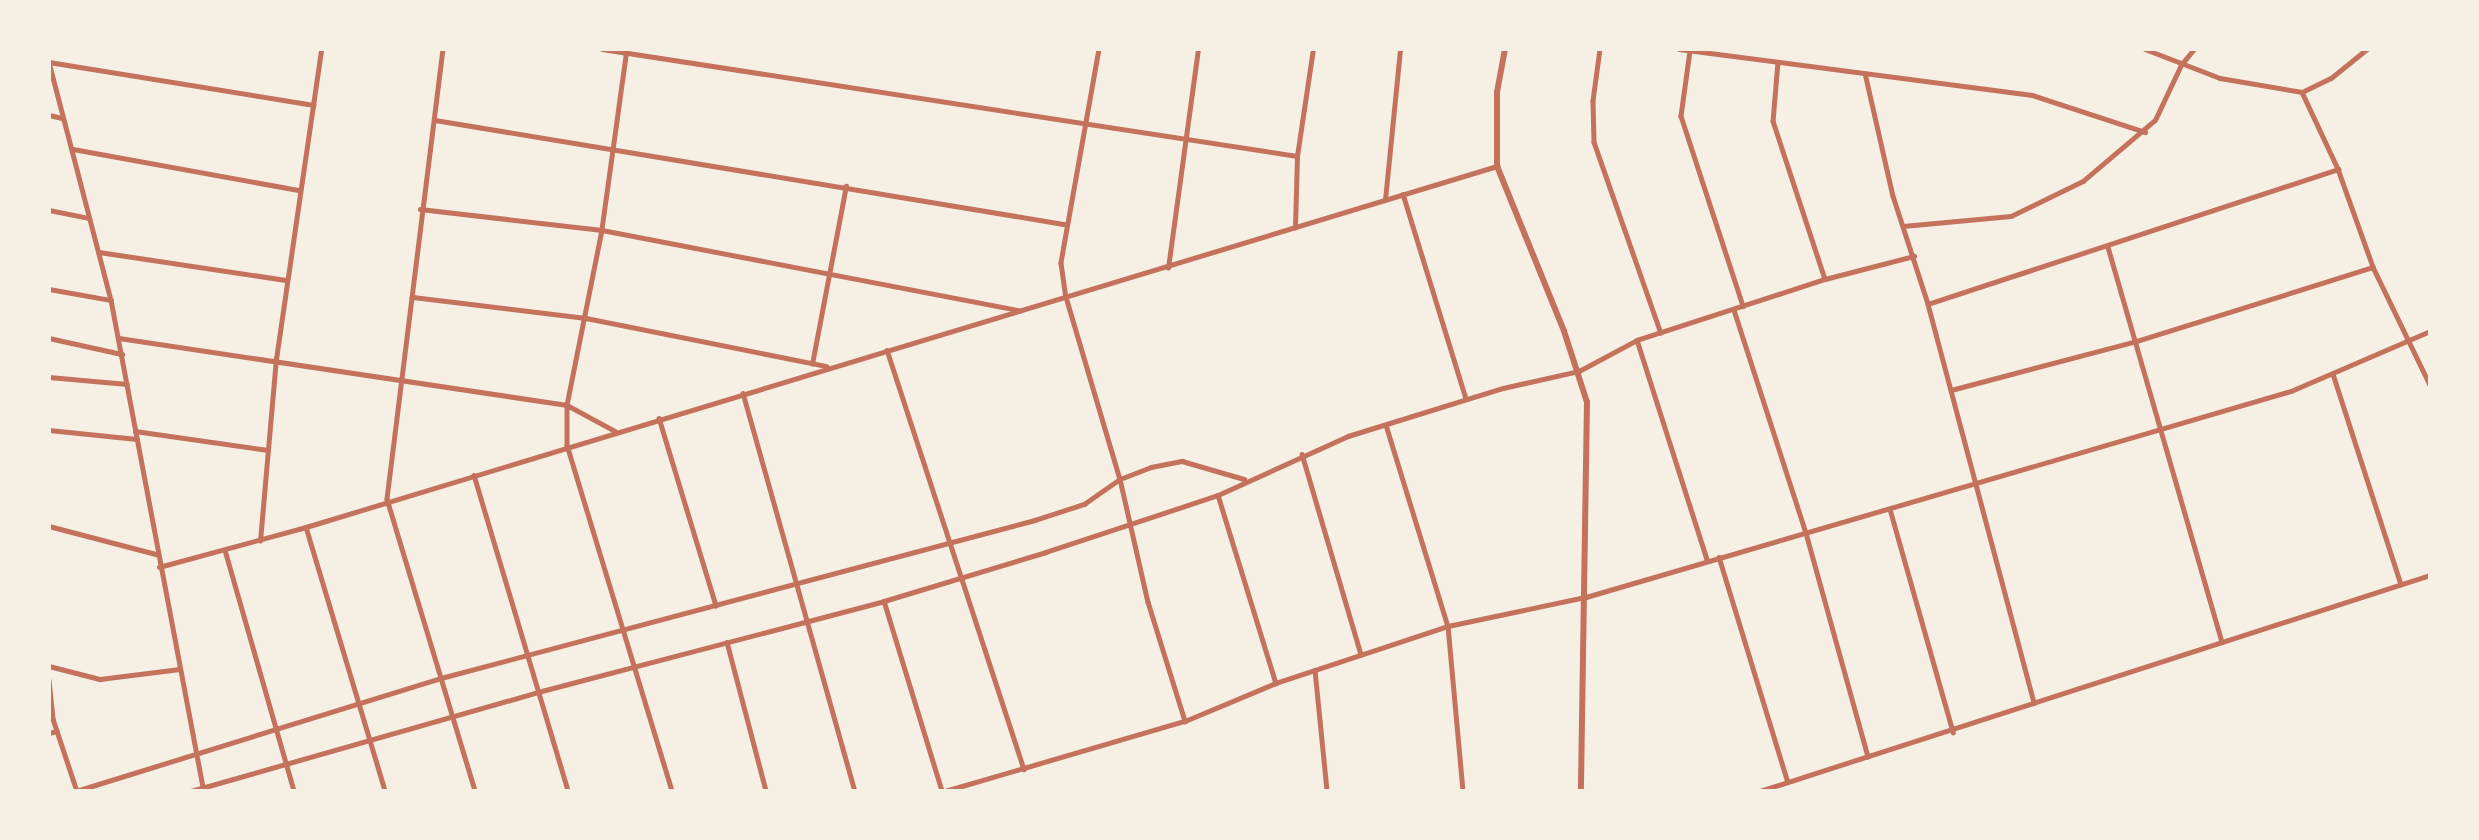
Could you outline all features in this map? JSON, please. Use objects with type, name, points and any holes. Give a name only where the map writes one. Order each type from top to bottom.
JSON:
[{"type":"street","points":[[260,541],[276,359],[321,49]]},
{"type":"street","points":[[443,49],[435,120],[420,209],[413,297],[387,499],[475,791]]},
{"type":"street","points":[[602,49],[1297,156]]},
{"type":"street","points":[[1099,49],[1064,224],[1061,263],[1066,297],[1120,479],[1128,526],[1185,721]]},
{"type":"street","points":[[1168,268],[1198,49]]},
{"type":"street","points":[[1294,228],[1297,156],[1313,49]]},
{"type":"street","points":[[1385,200],[1400,49]]},
{"type":"street","points":[[1505,49],[1497,92],[1497,166],[1579,371],[1587,402],[1581,791]]},
{"type":"street","points":[[1600,49],[1593,101],[1594,142],[1661,333]]},
{"type":"street","points":[[1679,49],[2032,95],[2145,132]]},
{"type":"street","points":[[2145,49],[2181,65],[2231,81],[2302,92],[2331,78],[2367,49]]},
{"type":"street","points":[[1903,226],[2011,216],[2083,181],[2145,132],[2181,65],[2194,49]]},
{"type":"street","points":[[627,51],[602,230],[567,405],[566,445],[671,791]]},
{"type":"street","points":[[1690,51],[1681,116],[1743,306]]},
{"type":"street","points":[[204,790],[156,554],[111,300],[49,62],[314,105]]},
{"type":"street","points":[[1778,62],[1773,121],[1825,279]]},
{"type":"street","points":[[1865,73],[1903,226],[1928,303],[2034,703]]},
{"type":"street","points":[[2302,92],[2338,169],[2373,267],[2430,385]]},
{"type":"street","points":[[49,115],[62,118]]},
{"type":"street","points":[[435,120],[1064,224]]},
{"type":"street","points":[[73,149],[299,190]]},
{"type":"street","points":[[159,567],[260,541],[387,499],[1168,268],[1497,166]]},
{"type":"street","points":[[1928,303],[2108,247],[2338,169]]},
{"type":"street","points":[[812,364],[846,186]]},
{"type":"street","points":[[1403,194],[1466,399]]},
{"type":"street","points":[[420,209],[602,230],[830,271],[1021,311]]},
{"type":"street","points":[[49,210],[90,219]]},
{"type":"street","points":[[2108,247],[2222,642]]},
{"type":"street","points":[[99,252],[287,280]]},
{"type":"street","points":[[191,791],[204,790],[370,738],[964,578],[1218,495],[1245,479],[1302,454],[1386,425],[1466,399],[1579,371],[1637,340],[1825,279],[1914,256]]},
{"type":"street","points":[[1951,390],[2137,341],[2373,267]]},
{"type":"street","points":[[49,289],[111,300]]},
{"type":"street","points":[[413,297],[586,318],[829,367]]},
{"type":"street","points":[[1734,310],[1806,533],[1868,757]]},
{"type":"street","points":[[884,601],[944,791],[1185,721],[1276,682],[1448,626],[1586,597],[1707,560],[1977,485],[2291,391],[2430,331]]},
{"type":"street","points":[[49,338],[122,355]]},
{"type":"street","points":[[119,338],[276,359],[402,382],[567,405],[616,431]]},
{"type":"street","points":[[1637,340],[1707,560]]},
{"type":"street","points":[[887,350],[964,578],[1024,769]]},
{"type":"street","points":[[2333,374],[2402,584]]},
{"type":"street","points":[[49,377],[127,383]]},
{"type":"street","points":[[743,393],[855,791]]},
{"type":"street","points":[[659,418],[716,606]]},
{"type":"street","points":[[1386,425],[1448,626],[1463,791]]},
{"type":"street","points":[[49,430],[136,439]]},
{"type":"street","points":[[135,431],[268,450]]},
{"type":"street","points":[[1302,454],[1361,655]]},
{"type":"street","points":[[49,680],[57,731],[76,791],[441,678],[620,629],[953,545],[1084,504],[1120,479],[1182,461],[1245,479]]},
{"type":"street","points":[[474,475],[568,791]]},
{"type":"street","points":[[1218,495],[1276,682]]},
{"type":"street","points":[[1890,509],[1953,732]]},
{"type":"street","points":[[49,526],[156,554]]},
{"type":"street","points":[[306,527],[385,791]]},
{"type":"street","points":[[225,550],[294,791]]},
{"type":"street","points":[[1719,557],[1788,782]]},
{"type":"street","points":[[1760,791],[1953,732],[2034,703],[2430,575]]},
{"type":"street","points":[[727,642],[766,791]]},
{"type":"street","points":[[49,666],[100,679],[179,669]]},
{"type":"street","points":[[1315,670],[1327,791]]},
{"type":"street","points":[[49,733],[57,731]]}]
